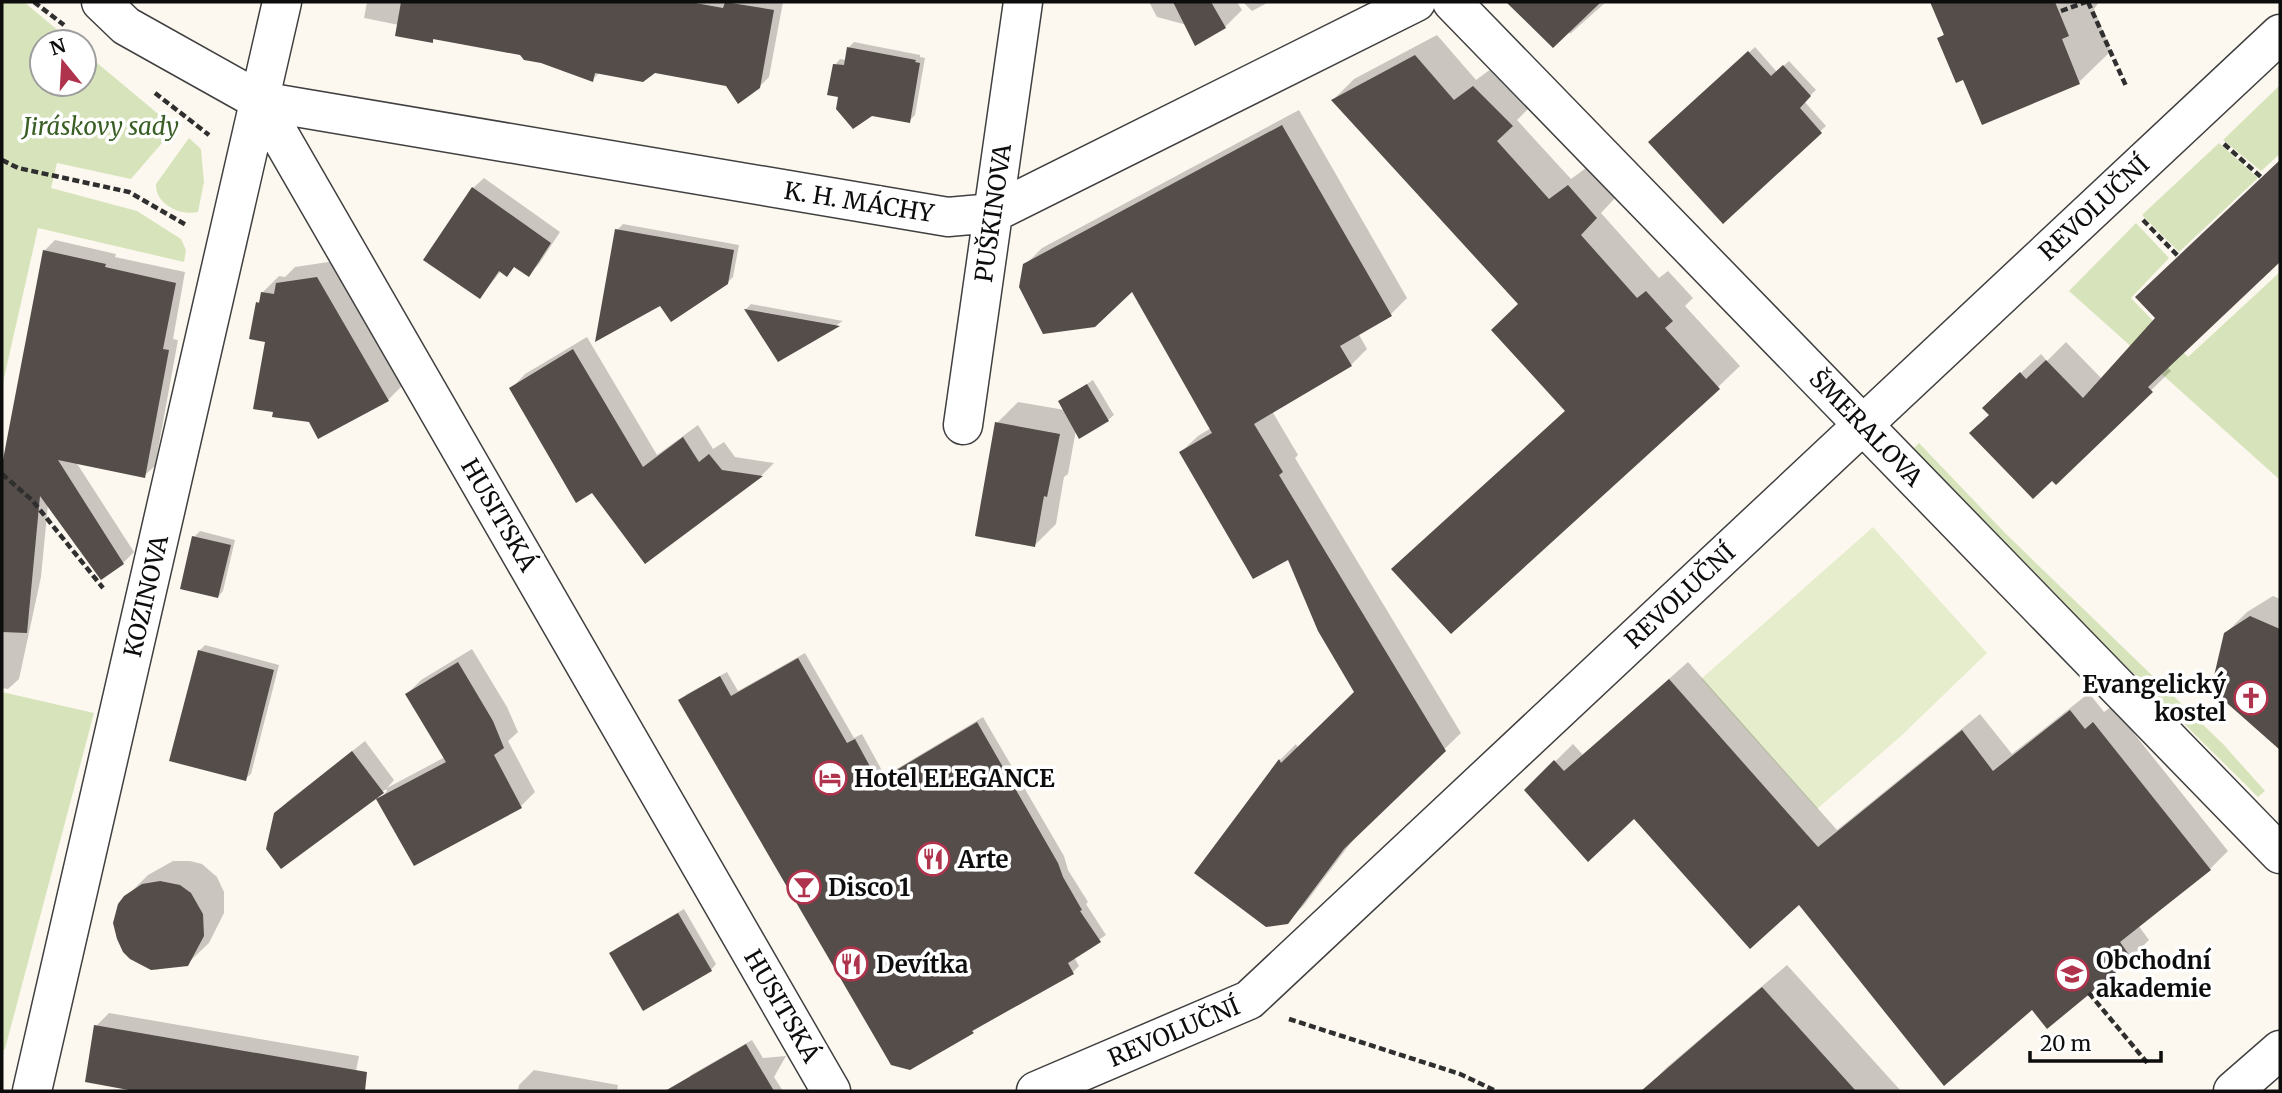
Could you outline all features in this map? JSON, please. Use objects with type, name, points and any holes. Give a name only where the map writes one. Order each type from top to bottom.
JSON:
[{"type":"street","points":[[101,2],[125,26],[260,101]]},
{"type":"street","name":"KOZINOVA","points":[[32,1091],[282,2]]},
{"type":"street","name":"PUŠKINOVA","points":[[963,425],[1023,2]]},
{"type":"street","name":"K. H. MÁCHY","points":[[260,101],[948,217],[993,213],[1416,2]]},
{"type":"street","name":"ŠMERALOVA","points":[[1452,2],[2280,854]]},
{"type":"street","name":"REVOLUČNÍ","points":[[1036,1091],[1249,1000],[2280,34]]},
{"type":"street","name":"HUSITSKÁ","points":[[260,101],[831,1091]]},
{"type":"street","points":[[2233,1091],[2280,1051]]},
{"type":"path","points":[[34,2],[66,26]]},
{"type":"path","points":[[2061,11],[2087,2],[2126,86]]},
{"type":"path","points":[[150,90],[211,136]]},
{"type":"path","points":[[2218,139],[2261,177]]},
{"type":"path","points":[[2,160],[18,168],[129,192],[192,229]]},
{"type":"path","points":[[2137,215],[2178,256]]},
{"type":"path","points":[[2,474],[32,500],[99,582],[137,636]]},
{"type":"path","points":[[2089,993],[2149,1065]]},
{"type":"path","points":[[1282,1017],[1460,1073],[1496,1091]]},
{"type":"green space","name":"Jiráskovy sady","points":[[2,2],[24,2],[55,28],[28,28],[28,98],[98,98],[98,64],[175,128],[131,179],[57,163],[51,188],[137,211],[181,239],[186,250],[184,262],[38,228],[2,387]]},
{"type":"green space","points":[[2280,85],[2280,154],[2261,171],[2223,140]]},
{"type":"green space","points":[[189,138],[201,149],[204,182],[198,212],[191,213],[164,203],[156,184]]},
{"type":"green space","points":[[2219,143],[2258,178],[2179,252],[2142,215]]},
{"type":"green space","points":[[2136,223],[2169,258],[2131,298],[2188,357],[2280,272],[2280,480],[2069,291]]},
{"type":"green space","points":[[1919,443],[2006,534],[2223,744],[2265,791],[2258,797],[1910,452]]},
{"type":"green space","points":[[1873,527],[1987,653],[1901,736],[1817,809],[1701,679]]},
{"type":"green space","points":[[2,692],[94,713],[5,1049],[2,1052]]},
{"type":"building","points":[[401,2],[690,2],[723,8],[725,2],[774,10],[760,88],[738,104],[726,86],[655,73],[643,82],[595,73],[593,82],[541,63],[524,60],[520,55],[433,39],[433,43],[395,36]]},
{"type":"building","points":[[1173,2],[1211,2],[1226,28],[1195,46]]},
{"type":"building","points":[[1506,2],[1601,2],[1553,48]]},
{"type":"building","points":[[1930,2],[2055,2],[2069,36],[2062,39],[2080,84],[1982,125],[1963,80],[1956,83],[1937,38],[1944,35]]},
{"type":"building","points":[[847,47],[920,63],[910,123],[872,116],[853,129],[836,109],[838,97],[827,95],[833,64],[844,65]]},
{"type":"building","points":[[1748,51],[1771,76],[1783,65],[1811,96],[1800,108],[1822,133],[1723,224],[1648,142]]},
{"type":"building","points":[[1415,55],[1454,100],[1473,86],[1513,126],[1497,141],[1549,199],[1568,185],[1597,218],[1581,235],[1637,298],[1646,291],[1673,321],[1665,328],[1720,389],[1451,634],[1391,569],[1565,411],[1491,330],[1518,304],[1331,100]]},
{"type":"building","points":[[1282,125],[1392,316],[1340,346],[1352,366],[1254,424],[1283,472],[1279,475],[1446,751],[1344,849],[1288,924],[1266,927],[1194,873],[1279,759],[1281,763],[1354,692],[1318,631],[1288,560],[1253,579],[1179,452],[1212,433],[1132,292],[1095,327],[1043,334],[1019,287],[1023,264]]},
{"type":"building","points":[[2280,160],[2280,262],[2148,387],[2153,392],[2056,485],[2052,481],[2033,499],[1969,433],[1989,415],[1982,408],[2020,372],[2026,379],[2046,360],[2083,398],[2155,318],[2135,297]]},
{"type":"building","points":[[472,187],[551,243],[529,277],[514,267],[507,277],[499,271],[480,299],[423,260]]},
{"type":"building","points":[[615,229],[734,250],[728,284],[671,322],[660,306],[595,342]]},
{"type":"building","points":[[43,250],[176,283],[163,349],[169,350],[145,478],[58,460],[124,564],[101,580],[40,496],[27,633],[2,632],[2,465]]},
{"type":"building","points":[[317,277],[389,401],[318,439],[309,422],[272,417],[273,412],[253,409],[265,342],[249,339],[256,302],[259,303],[261,292],[274,294],[276,283]]},
{"type":"building","points":[[744,309],[840,326],[778,362]]},
{"type":"building","points":[[573,349],[643,467],[683,437],[699,462],[709,454],[722,470],[763,476],[645,564],[592,493],[576,503],[509,388]]},
{"type":"building","points":[[1087,384],[1109,421],[1079,439],[1058,401]]},
{"type":"building","points":[[995,422],[1060,434],[1047,497],[1044,496],[1035,547],[975,536]]},
{"type":"building","points":[[192,536],[231,545],[218,598],[180,589]]},
{"type":"building","name":"Evangelický kostel","points":[[2250,616],[2280,629],[2280,750],[2211,689],[2224,633]]},
{"type":"building","points":[[198,650],[274,670],[246,781],[169,761]]},
{"type":"building","points":[[798,658],[847,743],[855,739],[878,781],[977,722],[1058,863],[1082,910],[1080,911],[1101,942],[1068,963],[1074,974],[972,1031],[974,1033],[910,1070],[891,1065],[678,700],[720,676],[731,696]]},
{"type":"building","points":[[458,662],[493,721],[504,748],[494,755],[522,808],[414,866],[376,799],[446,762],[405,694]]},
{"type":"building","points":[[1669,679],[1818,847],[1962,730],[1993,771],[2070,710],[2085,729],[2093,722],[2211,870],[2120,942],[2132,959],[2047,1029],[2032,1010],[1944,1086],[1799,905],[1750,949],[1634,819],[1588,862],[1524,790],[1554,760],[1564,771]]},
{"type":"building","points":[[352,751],[384,793],[281,869],[266,849],[274,813]]},
{"type":"building","points":[[160,881],[180,885],[191,893],[203,914],[204,936],[188,966],[151,970],[130,959],[117,939],[113,923],[118,904],[124,896],[142,884]]},
{"type":"building","points":[[678,913],[712,971],[643,1011],[609,953]]},
{"type":"building","points":[[1762,987],[1856,1091],[1641,1091],[1722,1021]]},
{"type":"building","points":[[94,1025],[367,1072],[365,1091],[134,1091],[85,1082]]},
{"type":"building","points":[[746,1044],[774,1091],[665,1091]]},
{"type":"place","name":"Evangelický kostel","points":[[2251,698]]},
{"type":"place","name":"Hotel ELEGANCE","points":[[830,778]]},
{"type":"place","name":"Arte","points":[[933,859]]},
{"type":"place","name":"Disco 1","points":[[804,887]]},
{"type":"place","name":"Devítka","points":[[851,964]]},
{"type":"place","name":"Obchodní akademie","points":[[2072,974]]}]
